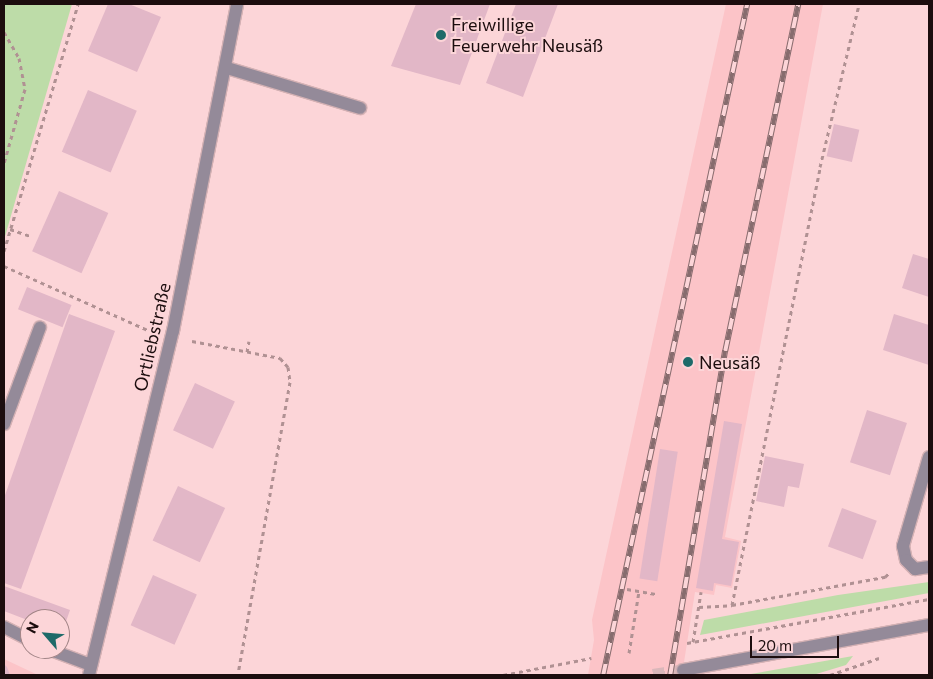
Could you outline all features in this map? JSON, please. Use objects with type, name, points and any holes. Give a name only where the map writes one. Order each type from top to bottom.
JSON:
[{"type":"street","name":"Ortliebstraße","points":[[90,670],[171,337],[227,68],[237,4]]},
{"type":"street","points":[[227,68],[360,108]]},
{"type":"street","points":[[4,424],[40,327]]},
{"type":"street","points":[[929,457],[902,546],[906,560],[914,569],[929,567]]},
{"type":"street","points":[[683,670],[929,625]]},
{"type":"street","points":[[4,628],[20,635]]},
{"type":"street","points":[[68,659],[90,670]]},
{"type":"path","points":[[4,252],[78,4]]},
{"type":"path","points":[[732,606],[820,168],[859,4]]},
{"type":"path","points":[[4,32],[19,58],[24,89],[4,163]]},
{"type":"path","points":[[10,229],[30,236]]},
{"type":"path","points":[[4,266],[148,331],[280,358],[288,367],[290,382],[238,675]]},
{"type":"path","points":[[247,352],[249,341]]},
{"type":"path","points":[[699,606],[732,606],[885,577],[906,560]]},
{"type":"path","points":[[626,589],[656,594]]},
{"type":"path","points":[[629,653],[639,591]]},
{"type":"path","points":[[693,642],[701,592]]},
{"type":"path","points":[[687,643],[929,599]]},
{"type":"path","points":[[830,675],[886,657]]},
{"type":"path","points":[[503,675],[591,658]]},
{"type":"shaded area","points":[[726,4],[823,4],[725,537],[741,541],[732,588],[716,585],[714,595],[695,592],[682,675],[588,675],[594,640],[592,620]]},
{"type":"shaded area","points":[[4,659],[38,675],[4,675]]},
{"type":"green space","points":[[4,4],[72,4],[4,240]]},
{"type":"green space","points":[[929,582],[929,593],[700,635],[704,620],[838,595]]},
{"type":"green space","points":[[853,656],[846,665],[813,675],[745,675]]},
{"type":"building","points":[[108,4],[129,4],[161,17],[137,72],[88,51]]},
{"type":"building","name":"Freiwillige Feuerwehr Neusäß","points":[[416,4],[490,4],[460,85],[391,66]]},
{"type":"building","points":[[516,4],[558,4],[523,97],[486,83]]},
{"type":"building","points":[[88,90],[137,111],[111,172],[62,152]]},
{"type":"building","points":[[834,124],[859,130],[852,162],[827,156]]},
{"type":"building","points":[[59,191],[108,213],[81,273],[32,251]]},
{"type":"building","points":[[913,254],[929,259],[929,297],[902,288]]},
{"type":"building","points":[[27,287],[72,305],[63,327],[18,309]]},
{"type":"building","points":[[69,314],[115,331],[21,589],[4,583],[4,498]]},
{"type":"building","points":[[894,314],[929,325],[929,365],[883,350]]},
{"type":"building","points":[[195,383],[235,402],[213,449],[173,430]]},
{"type":"building","points":[[867,410],[907,423],[890,475],[850,462]]},
{"type":"building","points":[[724,421],[742,424],[722,539],[739,542],[731,586],[714,583],[713,591],[696,588]]},
{"type":"building","points":[[660,449],[678,452],[657,581],[640,578]]},
{"type":"building","points":[[765,456],[804,464],[799,488],[788,486],[784,507],[756,501]]},
{"type":"building","points":[[178,486],[225,508],[200,562],[153,540]]},
{"type":"building","points":[[842,508],[877,521],[863,559],[828,547]]},
{"type":"building","points":[[153,575],[197,595],[174,645],[131,625]]},
{"type":"building","points":[[4,586],[67,609],[20,609],[20,617],[4,611]]},
{"type":"building","points":[[4,664],[7,667],[10,675],[4,675]]},
{"type":"tunnel","points":[[653,675],[683,670]]},
{"type":"railway","points":[[603,675],[747,4]]},
{"type":"railway","points":[[670,675],[725,351],[798,4]]},
{"type":"place","name":"Freiwillige Feuerwehr Neusäß","points":[[441,35]]},
{"type":"place","name":"Neusäß","points":[[688,362]]}]
